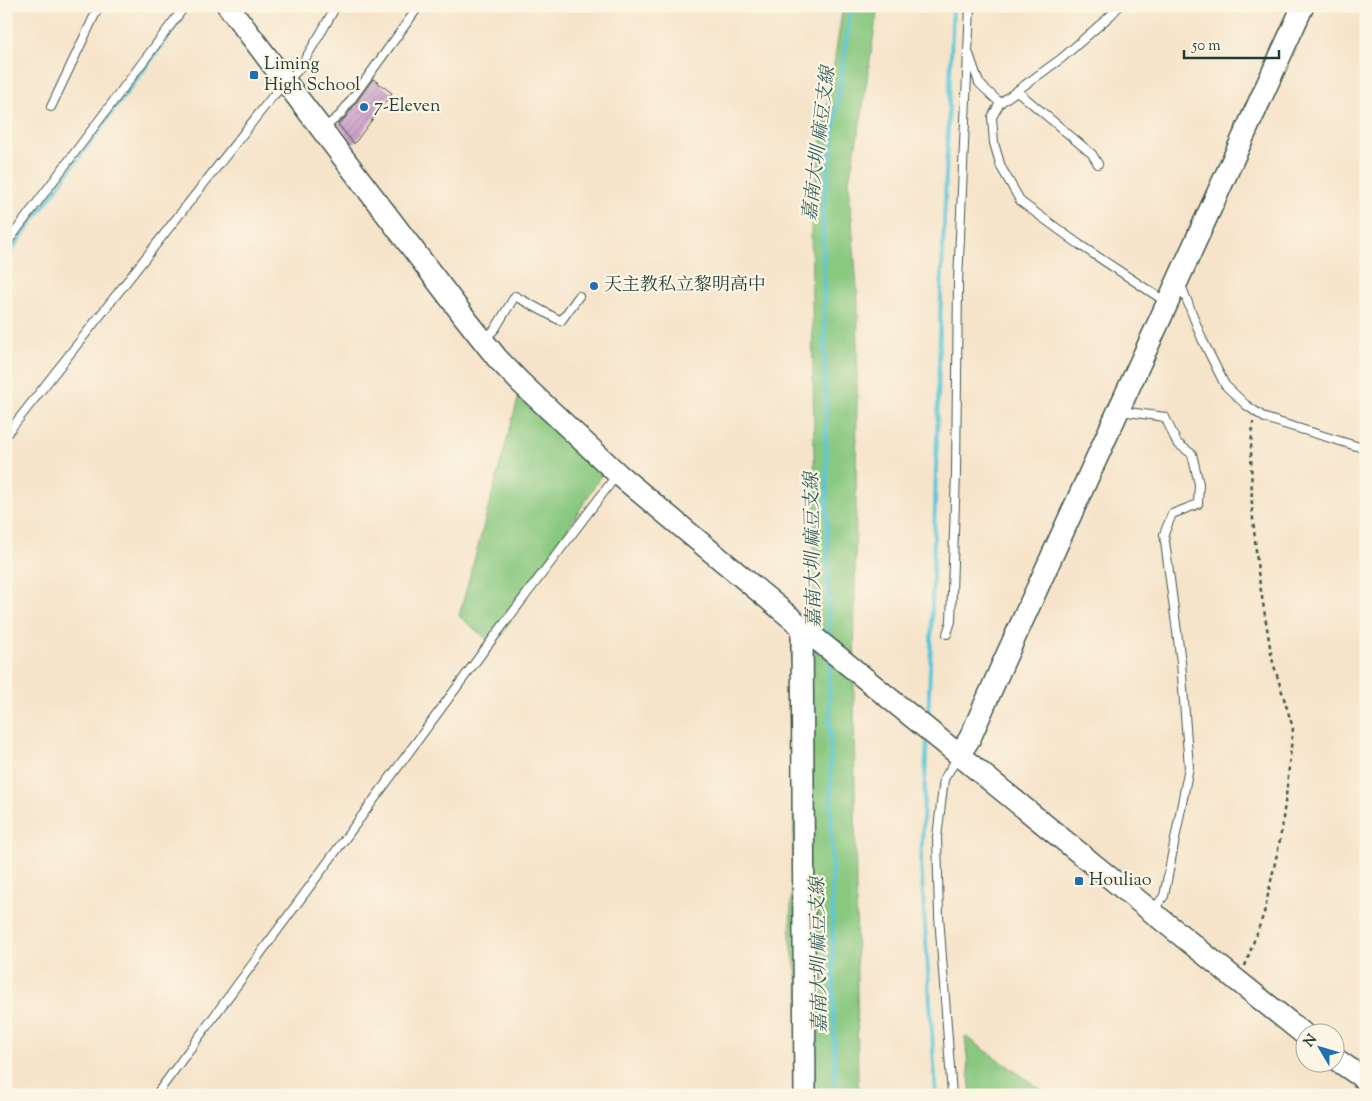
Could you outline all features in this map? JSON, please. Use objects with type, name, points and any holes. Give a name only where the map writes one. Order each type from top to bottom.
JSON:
[{"type":"main road","points":[[228,6],[483,340],[520,382],[618,474],[869,682],[1294,1026]]},
{"type":"main road","points":[[959,755],[970,738],[1302,6]]},
{"type":"main road","points":[[805,1095],[808,632]]},
{"type":"main road","points":[[1344,1065],[1366,1080]]},
{"type":"lane","points":[[52,107],[99,6]]},
{"type":"lane","points":[[6,244],[185,6]]},
{"type":"lane","points":[[6,435],[272,96],[299,69],[336,6]]},
{"type":"lane","points":[[322,130],[340,115],[419,6]]},
{"type":"lane","points":[[947,634],[951,621],[955,503],[958,282],[970,6]]},
{"type":"lane","points":[[1119,6],[1062,58],[1000,103],[992,117],[994,143],[1001,167],[1021,202],[1080,245],[1167,303]]},
{"type":"lane","points":[[967,50],[979,83],[1000,103]]},
{"type":"lane","points":[[1017,91],[1092,154],[1098,164]]},
{"type":"lane","points":[[1178,278],[1202,339],[1225,385],[1246,405],[1265,418],[1366,449]]},
{"type":"lane","points":[[483,340],[495,329],[515,296],[561,321],[579,296]]},
{"type":"lane","points":[[1119,411],[1165,417],[1177,443],[1192,454],[1199,484],[1198,504],[1172,514],[1164,534],[1181,662],[1189,767],[1164,896],[1152,912]]},
{"type":"lane","points":[[156,1095],[479,657],[618,474]]},
{"type":"lane","points":[[952,1095],[939,916],[937,837],[944,779],[959,755]]},
{"type":"path","points":[[1242,985],[1246,961],[1264,913],[1280,840],[1293,728],[1272,659],[1258,572],[1252,508],[1251,447],[1253,410]]},
{"type":"green space","points":[[843,6],[878,6],[862,113],[849,181],[858,303],[854,693],[858,1086],[873,1095],[812,1095],[790,937],[794,823],[792,643],[810,604],[815,521],[811,223],[815,184]]},
{"type":"green space","points":[[521,388],[607,466],[495,646],[459,616]]},
{"type":"green space","points":[[965,1036],[1049,1095],[971,1095]]},
{"type":"building","name":"7-Eleven","points":[[373,79],[392,93],[354,144],[338,124],[345,118]]},
{"type":"waterway","name":"嘉南大圳 麻豆支線","points":[[829,639],[823,210],[851,6]]},
{"type":"waterway","points":[[928,721],[941,295],[953,6]]},
{"type":"waterway","points":[[6,257],[181,19]]},
{"type":"waterway","name":"嘉南大圳 麻豆支線","points":[[829,659],[835,1095]]},
{"type":"waterway","points":[[927,738],[921,863],[936,1095]]},
{"type":"place","name":"Liming High School","points":[[254,75]]},
{"type":"place","name":"7-Eleven","points":[[364,107]]},
{"type":"place","name":"天主教私立黎明高中","points":[[594,286]]},
{"type":"place","name":"Houliao","points":[[1079,881]]}]
